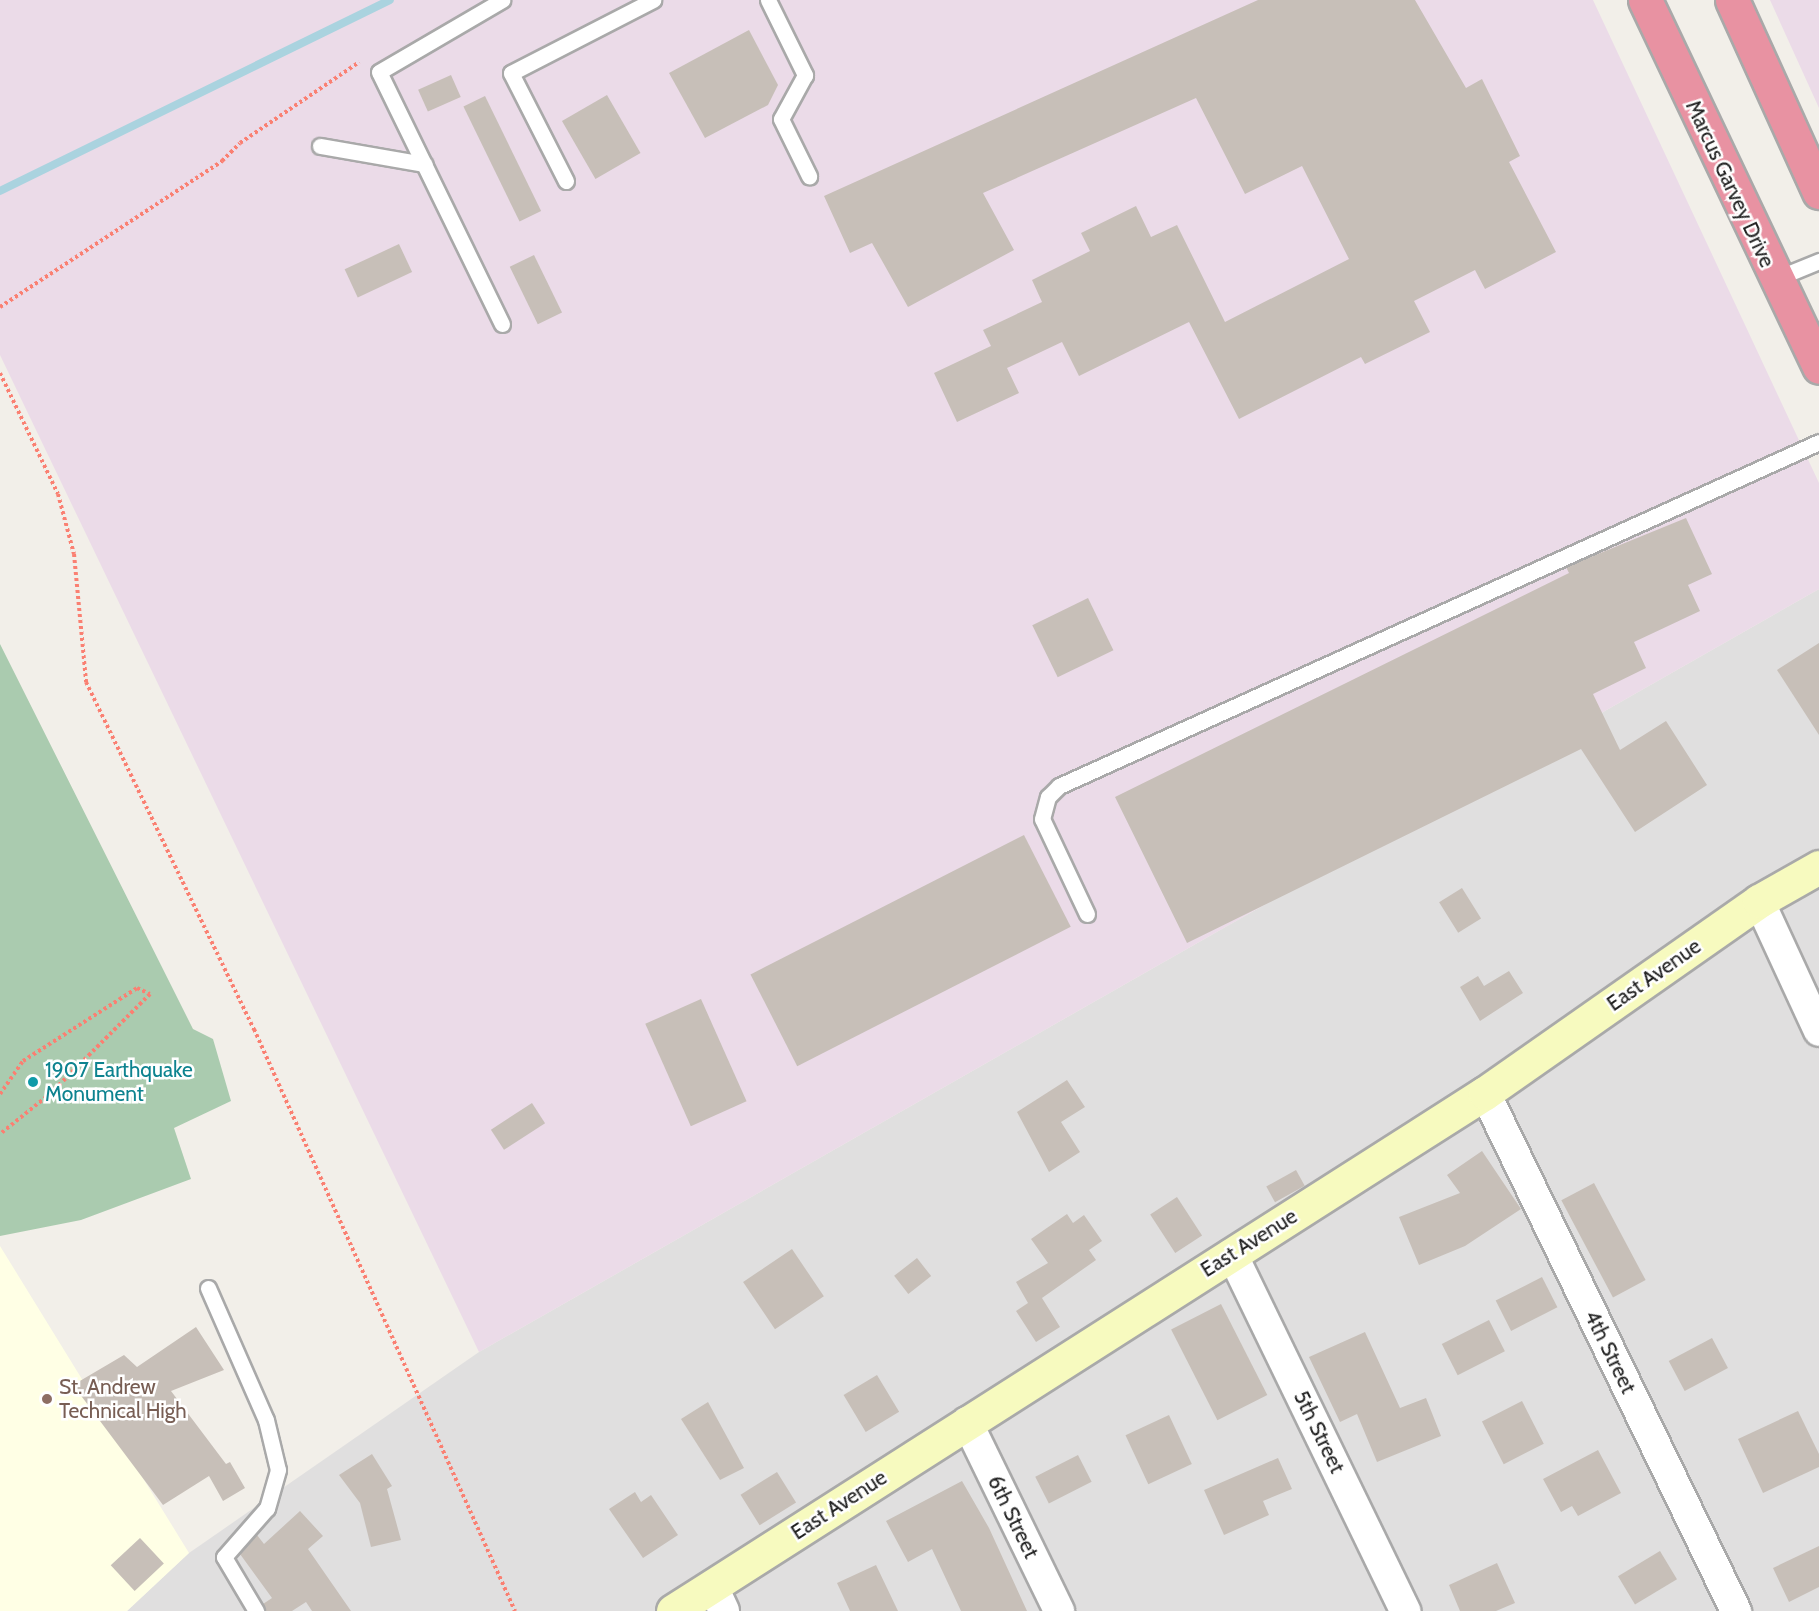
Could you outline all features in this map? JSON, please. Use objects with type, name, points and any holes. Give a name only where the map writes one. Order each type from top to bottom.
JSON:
[{"type":"highway","name":"Marcus Garvey Drive","points":[[1645,0],[1774,279],[1819,367]]},
{"type":"highway","points":[[1732,0],[1819,192]]},
{"type":"main road","name":"East Avenue","points":[[673,1611],[718,1599],[967,1422],[1485,1092],[1759,901],[1819,867]]},
{"type":"street","points":[[1759,901],[1819,1031]]},
{"type":"street","name":"4th Street","points":[[1485,1092],[1736,1611]]},
{"type":"street","name":"5th Street","points":[[1232,1254],[1405,1611]]},
{"type":"street","name":"6th Street","points":[[967,1422],[1059,1611]]},
{"type":"lane","points":[[502,0],[379,72],[502,324]]},
{"type":"lane","points":[[566,181],[511,73],[653,0]]},
{"type":"lane","points":[[768,0],[805,75],[780,119],[809,176]]},
{"type":"lane","points":[[320,146],[424,164]]},
{"type":"lane","points":[[1774,279],[1819,261]]},
{"type":"lane","points":[[1087,914],[1042,819],[1048,797],[1059,786],[1819,442]]},
{"type":"lane","points":[[208,1288],[266,1420],[278,1470],[267,1508],[224,1557],[256,1611]]},
{"type":"path","points":[[0,307],[222,161],[240,142],[366,58]]},
{"type":"path","points":[[0,373],[58,494],[74,554],[86,682],[254,1029],[515,1611]]},
{"type":"path","points":[[0,1094],[22,1061],[136,988],[150,993],[51,1093],[0,1134]]},
{"type":"shaded area","points":[[0,0],[1593,0],[1819,483],[1819,589],[479,1352],[0,355]]},
{"type":"shaded area","points":[[1770,0],[1819,0],[1819,108]]},
{"type":"shaded area","points":[[1819,589],[1819,1611],[127,1611],[189,1553],[479,1352]]},
{"type":"shaded area","points":[[0,644],[193,1029],[213,1039],[231,1101],[174,1128],[191,1179],[81,1220],[0,1236]]},
{"type":"shaded area","name":"St. Andrew Technical High","points":[[0,1246],[189,1553],[127,1611],[0,1611]]},
{"type":"building","points":[[1258,0],[1415,0],[1466,88],[1482,79],[1520,156],[1509,162],[1556,252],[1485,289],[1475,270],[1414,301],[1430,332],[1365,364],[1361,357],[1239,419],[1189,322],[1079,376],[1062,342],[1007,368],[1019,393],[957,422],[934,373],[991,346],[983,330],[1042,302],[1032,280],[1090,251],[1081,233],[1136,206],[1151,237],[1177,225],[1225,322],[1349,259],[1302,166],[1245,194],[1196,98],[983,193],[1014,250],[908,307],[872,243],[850,253],[824,196]]},
{"type":"building","points":[[749,30],[778,85],[768,105],[705,138],[669,73]]},
{"type":"building","points":[[451,75],[461,97],[428,112],[418,90]]},
{"type":"building","points":[[607,95],[640,153],[595,179],[562,121]]},
{"type":"building","points":[[485,96],[541,211],[520,222],[463,107]]},
{"type":"building","points":[[399,244],[412,272],[358,297],[345,269]]},
{"type":"building","points":[[534,255],[562,313],[538,324],[510,267]]},
{"type":"building","points":[[1686,518],[1712,574],[1688,585],[1700,611],[1634,642],[1646,668],[1593,694],[1620,750],[1666,721],[1707,785],[1635,832],[1581,749],[1187,943],[1115,797],[1569,573],[1566,567]]},
{"type":"building","points":[[1088,598],[1113,650],[1058,677],[1032,625]]},
{"type":"building","points":[[1819,643],[1819,735],[1777,670]]},
{"type":"building","points":[[1024,835],[1071,927],[797,1066],[750,974]]},
{"type":"building","points":[[1462,888],[1481,919],[1458,933],[1439,902]]},
{"type":"building","points":[[1509,971],[1523,993],[1480,1021],[1460,987],[1478,976],[1484,986]]},
{"type":"building","points":[[701,999],[747,1101],[691,1126],[645,1024]]},
{"type":"building","points":[[1067,1080],[1085,1107],[1061,1122],[1080,1152],[1049,1172],[1017,1112]]},
{"type":"building","points":[[532,1103],[545,1123],[504,1150],[491,1130]]},
{"type":"building","points":[[1482,1151],[1521,1209],[1465,1246],[1419,1265],[1399,1217],[1460,1193],[1447,1175]]},
{"type":"building","points":[[1296,1170],[1305,1186],[1275,1202],[1266,1186]]},
{"type":"building","points":[[1594,1183],[1646,1280],[1613,1297],[1561,1200]]},
{"type":"building","points":[[1177,1197],[1202,1236],[1175,1253],[1150,1214]]},
{"type":"building","points":[[1067,1214],[1073,1223],[1084,1215],[1102,1241],[1089,1250],[1096,1260],[1042,1298],[1060,1327],[1036,1342],[1016,1311],[1028,1303],[1016,1282],[1048,1263],[1031,1239]]},
{"type":"building","points":[[792,1249],[824,1296],[775,1329],[743,1282]]},
{"type":"building","points":[[917,1258],[931,1276],[908,1294],[894,1276]]},
{"type":"building","points":[[1542,1277],[1557,1307],[1511,1331],[1496,1301]]},
{"type":"building","points":[[1221,1304],[1267,1395],[1217,1420],[1171,1329]]},
{"type":"building","points":[[1489,1320],[1505,1351],[1458,1375],[1442,1344]]},
{"type":"building","points":[[196,1327],[224,1370],[171,1391],[226,1464],[230,1462],[245,1488],[223,1501],[209,1476],[163,1505],[73,1385],[124,1355],[137,1367]]},
{"type":"building","points":[[1365,1332],[1400,1408],[1426,1398],[1441,1436],[1377,1462],[1357,1414],[1340,1422],[1309,1357]]},
{"type":"building","points":[[1712,1338],[1728,1368],[1685,1391],[1669,1361]]},
{"type":"building","points":[[877,1375],[899,1412],[866,1432],[844,1395]]},
{"type":"building","points":[[1522,1401],[1544,1444],[1504,1464],[1482,1421]]},
{"type":"building","points":[[708,1402],[744,1468],[720,1480],[681,1419]]},
{"type":"building","points":[[1798,1411],[1819,1454],[1819,1467],[1763,1493],[1738,1439]]},
{"type":"building","points":[[1169,1415],[1192,1464],[1148,1484],[1125,1435]]},
{"type":"building","points":[[1598,1450],[1621,1493],[1578,1516],[1572,1506],[1561,1512],[1543,1479]]},
{"type":"building","points":[[372,1454],[392,1486],[387,1489],[401,1540],[371,1547],[360,1503],[339,1475]]},
{"type":"building","points":[[1078,1455],[1092,1482],[1049,1504],[1035,1477]]},
{"type":"building","points":[[1278,1458],[1292,1489],[1263,1501],[1269,1515],[1224,1535],[1204,1490]]},
{"type":"building","points":[[777,1472],[796,1503],[760,1525],[741,1495]]},
{"type":"building","points":[[962,1481],[989,1528],[1027,1611],[961,1611],[932,1549],[908,1562],[886,1521]]},
{"type":"building","points":[[635,1492],[641,1502],[651,1495],[678,1535],[643,1558],[609,1509]]},
{"type":"building","points":[[300,1511],[323,1536],[308,1549],[351,1611],[312,1611],[306,1602],[292,1611],[266,1611],[263,1604],[272,1598],[240,1554],[257,1535],[264,1544]]},
{"type":"building","points":[[140,1538],[164,1564],[135,1591],[111,1565]]},
{"type":"building","points":[[1819,1546],[1819,1587],[1789,1602],[1773,1568]]},
{"type":"building","points":[[1660,1551],[1677,1579],[1635,1605],[1618,1576]]},
{"type":"building","points":[[1497,1563],[1515,1603],[1496,1611],[1460,1611],[1449,1585]]},
{"type":"building","points":[[876,1565],[898,1611],[850,1611],[837,1583]]},
{"type":"waterway","points":[[0,191],[390,0]]},
{"type":"place","name":"1907 Earthquake Monument","points":[[33,1082]]},
{"type":"place","name":"St. Andrew Technical High","points":[[47,1399]]}]
